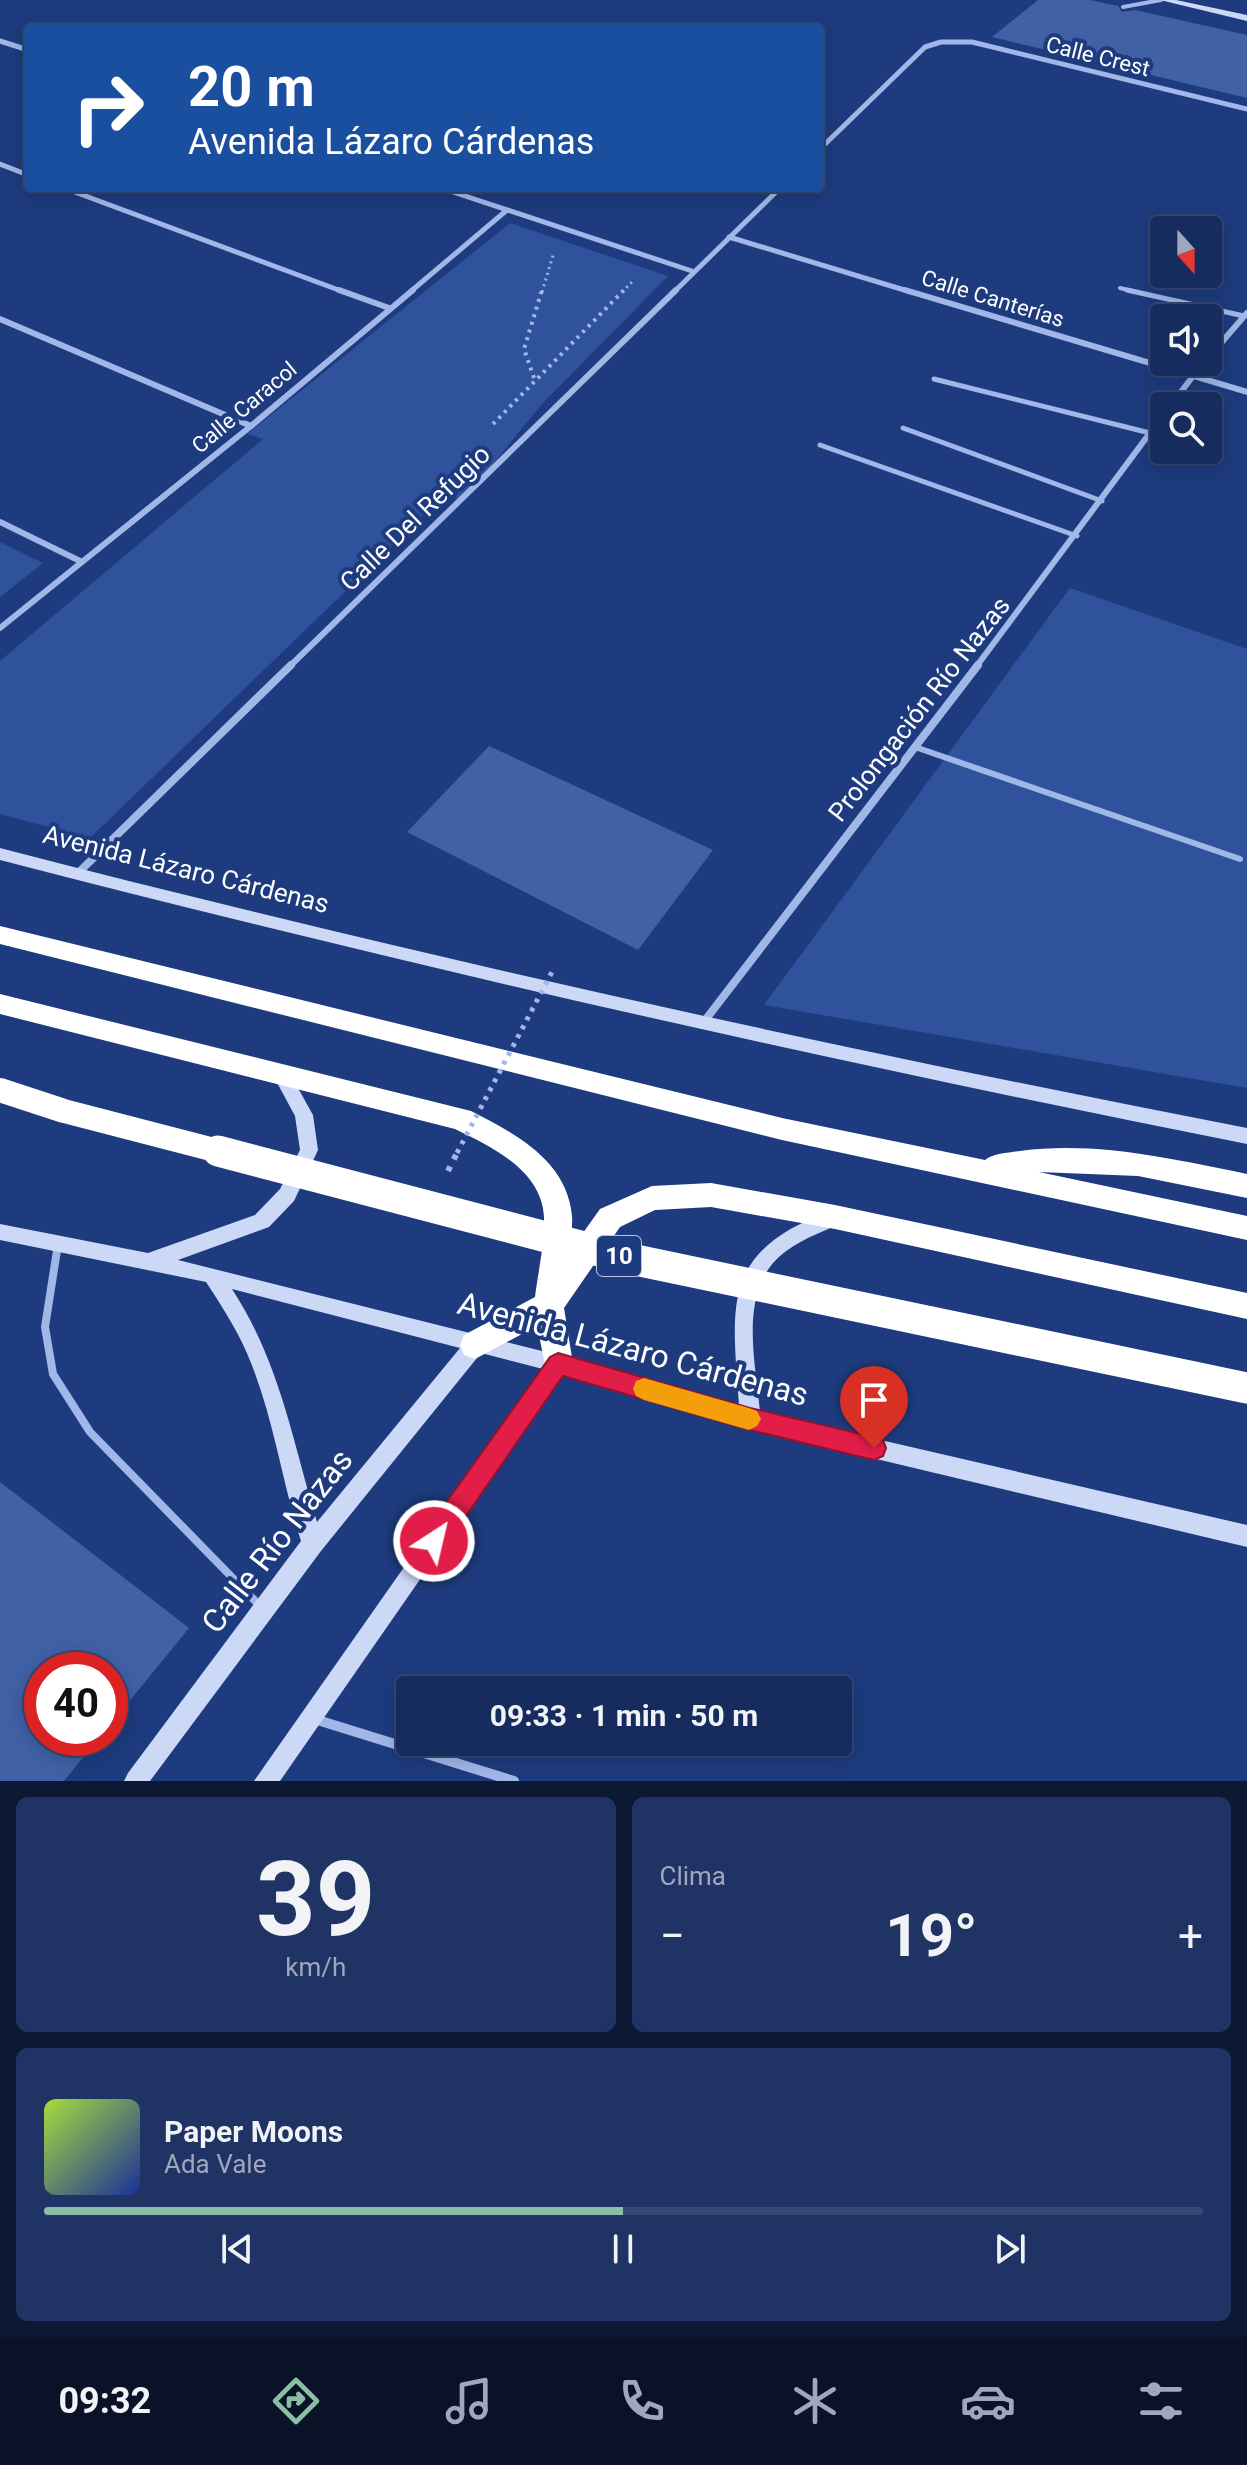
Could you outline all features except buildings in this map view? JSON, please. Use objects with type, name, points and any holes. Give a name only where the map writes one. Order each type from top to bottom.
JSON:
[{"type":"highway","points":[[2,933],[782,1129],[1247,1228]]},
{"type":"highway","points":[[0,1004],[461,1119],[513,1145],[548,1183],[558,1215],[549,1305],[558,1364]]},
{"type":"highway","name":"10","points":[[0,1090],[64,1111],[626,1258],[1247,1388]]},
{"type":"highway","points":[[978,1169],[1054,1158],[1138,1164],[1247,1186]]},
{"type":"highway","points":[[475,1345],[549,1305],[610,1218],[652,1198],[711,1195],[835,1217],[1247,1306]]},
{"type":"street","points":[[1163,0],[1247,18]]},
{"type":"street","points":[[0,41],[24,49]]},
{"type":"street","name":"Calle Crest","points":[[824,145],[925,47],[941,42],[972,42],[1247,109]]},
{"type":"street","points":[[0,164],[24,173]]},
{"type":"street","points":[[75,192],[389,308]]},
{"type":"street","points":[[453,192],[692,271]]},
{"type":"street","name":"Calle Del Refugio","points":[[77,874],[776,192]]},
{"type":"street","name":"Calle Caracol","points":[[0,628],[251,426],[507,210]]},
{"type":"street","name":"Calle Canterías","points":[[729,237],[1247,392]]},
{"type":"street","points":[[1222,342],[1246,315]]},
{"type":"street","points":[[0,319],[251,426]]},
{"type":"street","points":[[1180,392],[1191,377]]},
{"type":"street","name":"Prolongación Río Nazas","points":[[701,1025],[1077,536],[1150,433]]},
{"type":"street","points":[[0,522],[80,561]]},
{"type":"street","name":"Avenida Lázaro Cárdenas","points":[[0,854],[375,951],[701,1025],[1247,1136]]},
{"type":"street","points":[[146,1262],[262,1221],[287,1195],[309,1150],[304,1115],[283,1077]]},
{"type":"street","points":[[750,1419],[746,1296],[761,1262],[794,1235],[835,1217]]},
{"type":"street","name":"Avenida Lázaro Cárdenas","points":[[0,1232],[212,1275],[558,1364],[750,1419],[1247,1536]]},
{"type":"street","points":[[212,1275],[242,1320],[268,1378],[297,1501],[313,1543]]},
{"type":"street","name":"Calle Río Nazas","points":[[136,1781],[313,1543],[475,1345]]},
{"type":"street","points":[[266,1781],[558,1364]]},
{"type":"street","points":[[310,1717],[514,1781]]},
{"type":"lane","points":[[1123,7],[1163,0]]},
{"type":"lane","points":[[1120,288],[1246,315]]},
{"type":"lane","points":[[934,379],[1150,433]]},
{"type":"lane","points":[[903,428],[1102,501]]},
{"type":"lane","points":[[820,445],[1077,536]]},
{"type":"lane","points":[[915,747],[1240,859]]},
{"type":"lane","points":[[58,1244],[45,1327],[53,1374],[90,1432],[264,1610]]},
{"type":"path","points":[[534,378],[524,349],[557,239]]},
{"type":"path","points":[[492,424],[534,378],[643,272]]},
{"type":"path","points":[[442,1182],[553,970]]},
{"type":"shaded area","points":[[510,223],[668,276],[541,405],[463,501],[445,495],[90,838],[0,814],[0,661],[263,439],[247,434]]},
{"type":"shaded area","points":[[0,542],[43,563],[0,597]]},
{"type":"shaded area","points":[[1070,588],[1247,649],[1247,1088],[764,1005]]},
{"type":"slow traffic","points":[[644,1389],[749,1419]]},
{"type":"route","points":[[434,1541],[558,1364],[750,1419],[874,1448]]}]
